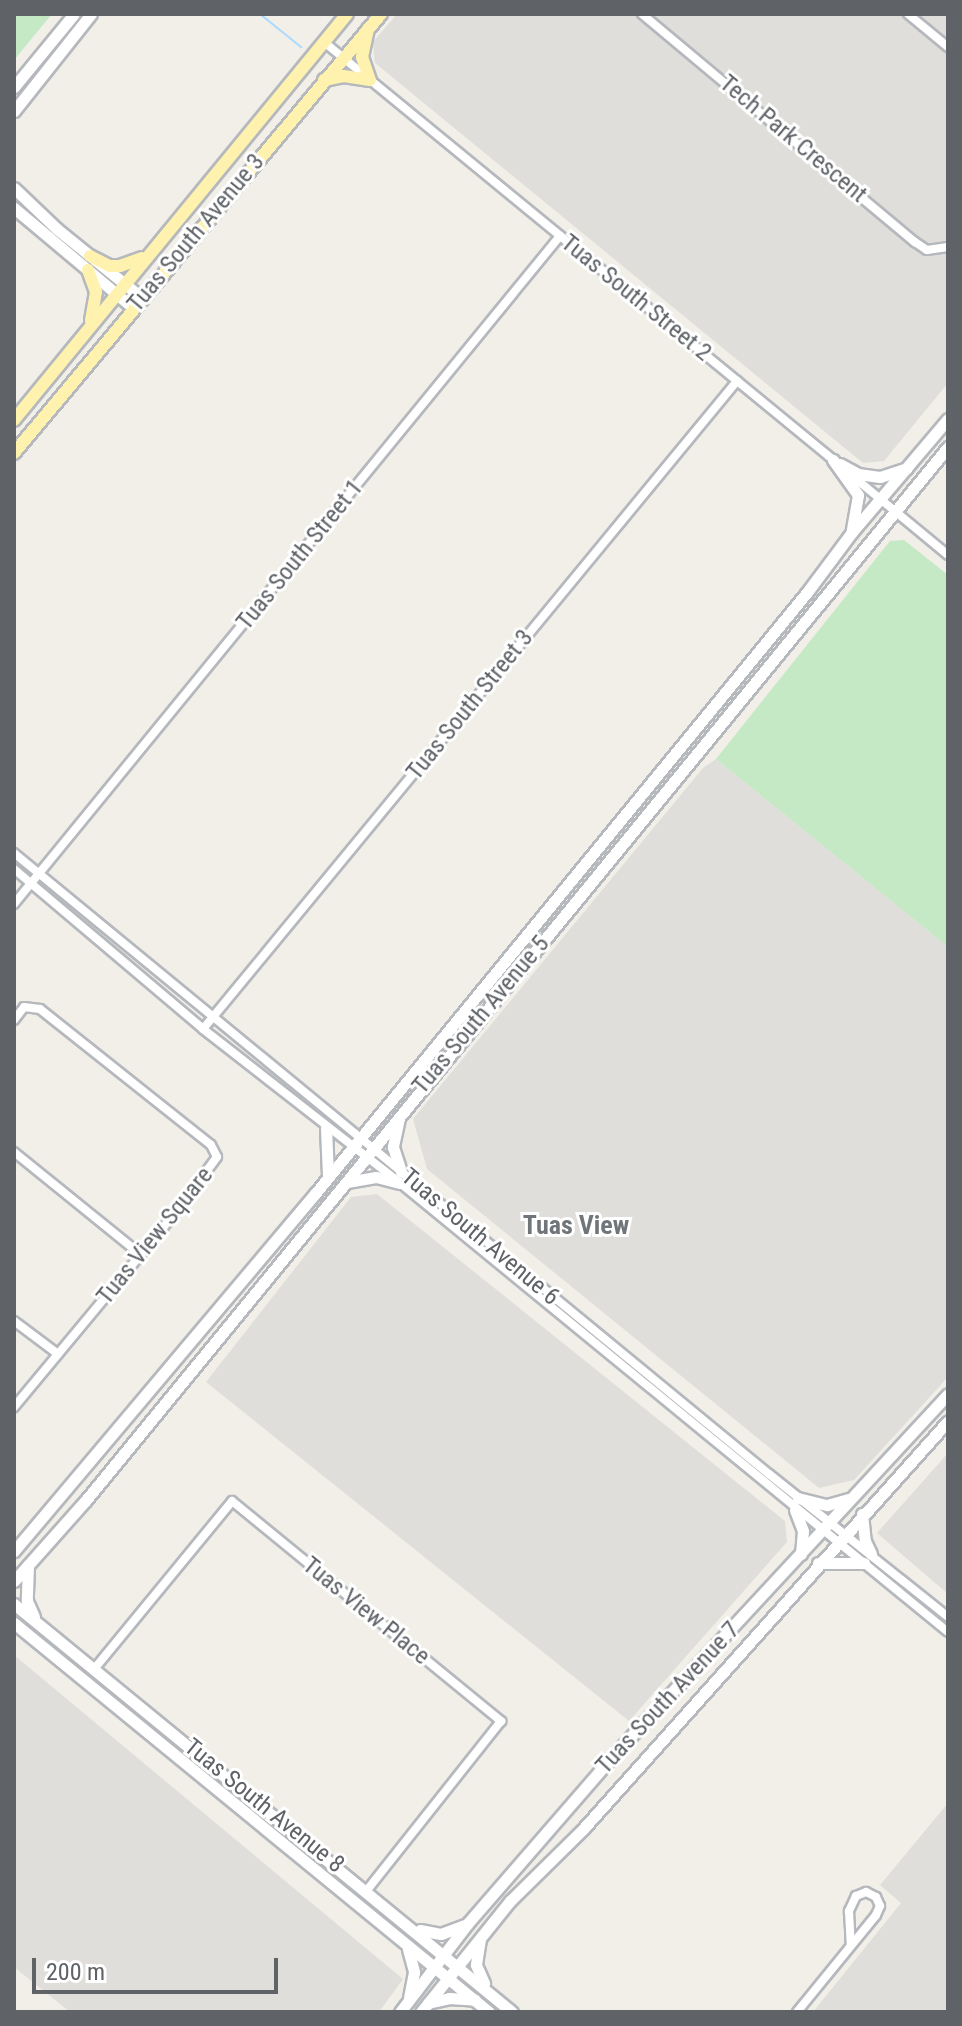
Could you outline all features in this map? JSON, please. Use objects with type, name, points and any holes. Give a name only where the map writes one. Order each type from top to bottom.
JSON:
[{"type":"main road","points":[[14,87],[74,14]]},
{"type":"main road","points":[[14,111],[91,14]]},
{"type":"main road","name":"Tuas South Avenue 3","points":[[14,420],[347,14]]},
{"type":"main road","name":"Tuas South Avenue 3","points":[[14,453],[137,302],[381,14]]},
{"type":"main road","points":[[324,80],[347,76],[370,80],[362,57],[368,28]]},
{"type":"main road","points":[[14,188],[90,256],[120,289]]},
{"type":"main road","points":[[14,208],[88,270],[137,302]]},
{"type":"main road","points":[[90,256],[110,266],[124,266],[152,251]]},
{"type":"main road","points":[[88,270],[96,292],[89,328]]},
{"type":"main road","name":"Tuas South Avenue 5","points":[[14,1551],[328,1176],[789,614],[852,532],[948,419]]},
{"type":"main road","name":"Tuas South Avenue 5","points":[[14,1581],[86,1500],[948,447]]},
{"type":"main road","points":[[833,460],[858,474],[880,477],[908,468]]},
{"type":"main road","points":[[833,460],[858,495],[852,532]]},
{"type":"main road","points":[[346,1182],[376,1177],[401,1178],[393,1147],[400,1114]]},
{"type":"main road","points":[[326,1128],[328,1176]]},
{"type":"main road","name":"Tuas South Avenue 7","points":[[400,2012],[468,1923],[610,1759],[948,1394]]},
{"type":"main road","name":"Tuas South Avenue 7","points":[[424,2008],[481,1934],[583,1829],[948,1421]]},
{"type":"main road","points":[[800,1554],[803,1531],[797,1504],[835,1505],[854,1497]]},
{"type":"main road","points":[[818,1563],[868,1558],[862,1514]]},
{"type":"main road","points":[[28,1564],[27,1601],[38,1622]]},
{"type":"main road","name":"Tuas South Avenue 8","points":[[14,1604],[367,1890],[512,2012]]},
{"type":"main road","name":"Tuas South Avenue 8","points":[[14,1623],[489,2012]]},
{"type":"main road","points":[[14,1631],[28,1633]]},
{"type":"main road","points":[[412,1928],[441,1934],[468,1923]]},
{"type":"main road","points":[[481,1934],[476,1965],[490,1993]]},
{"type":"main road","points":[[408,1948],[414,1972],[409,1999]]},
{"type":"main road","points":[[424,2008],[449,1998],[475,2000]]},
{"type":"street","name":"Tech Park Crescent","points":[[642,14],[915,242],[927,250],[948,247]]},
{"type":"street","points":[[908,14],[948,47]]},
{"type":"street","name":"Tuas South Street 2","points":[[324,42],[948,555]]},
{"type":"street","name":"Tuas South Street 1","points":[[14,904],[560,236]]},
{"type":"street","name":"Tuas South Street 3","points":[[203,1029],[737,381]]},
{"type":"street","name":"Tuas South Avenue 6","points":[[14,853],[355,1142],[826,1528],[948,1617]]},
{"type":"street","name":"Tuas South Avenue 6","points":[[14,869],[326,1128],[355,1142]]},
{"type":"street","name":"Tuas View Square","points":[[14,1020],[24,1007],[40,1009],[217,1152],[215,1163],[14,1407]]},
{"type":"street","points":[[14,1152],[140,1254]]},
{"type":"street","points":[[14,1321],[58,1354]]},
{"type":"street","name":"Tuas View Place","points":[[95,1668],[232,1501],[501,1721],[367,1890]]},
{"type":"street","name":"Tuas South Avenue 6","points":[[868,1558],[948,1632]]},
{"type":"street","points":[[797,2012],[851,1945],[880,1906],[876,1897],[866,1892],[856,1896],[849,1911],[851,1945]]},
{"type":"shaded area","points":[[397,14],[948,14],[948,383],[884,461],[863,463],[375,63],[373,42]]},
{"type":"shaded area","points":[[716,759],[948,947],[948,1377],[854,1480],[819,1488],[427,1169],[413,1119],[703,768]]},
{"type":"shaded area","points":[[377,1194],[785,1521],[787,1542],[629,1721],[206,1382],[351,1197]]},
{"type":"shaded area","points":[[948,1453],[948,1594],[877,1533]]},
{"type":"shaded area","points":[[14,1655],[403,1979],[379,2012],[70,2012],[14,1967]]},
{"type":"shaded area","points":[[948,1803],[948,2012],[813,2012],[901,1903],[880,1885]]},
{"type":"green space","points":[[14,14],[52,14],[14,60]]},
{"type":"green space","points":[[904,540],[948,575],[948,947],[716,759],[890,541]]},
{"type":"waterway","points":[[260,14],[301,47]]},
{"type":"district","name":"Tuas View","points":[[576,1226]]}]
